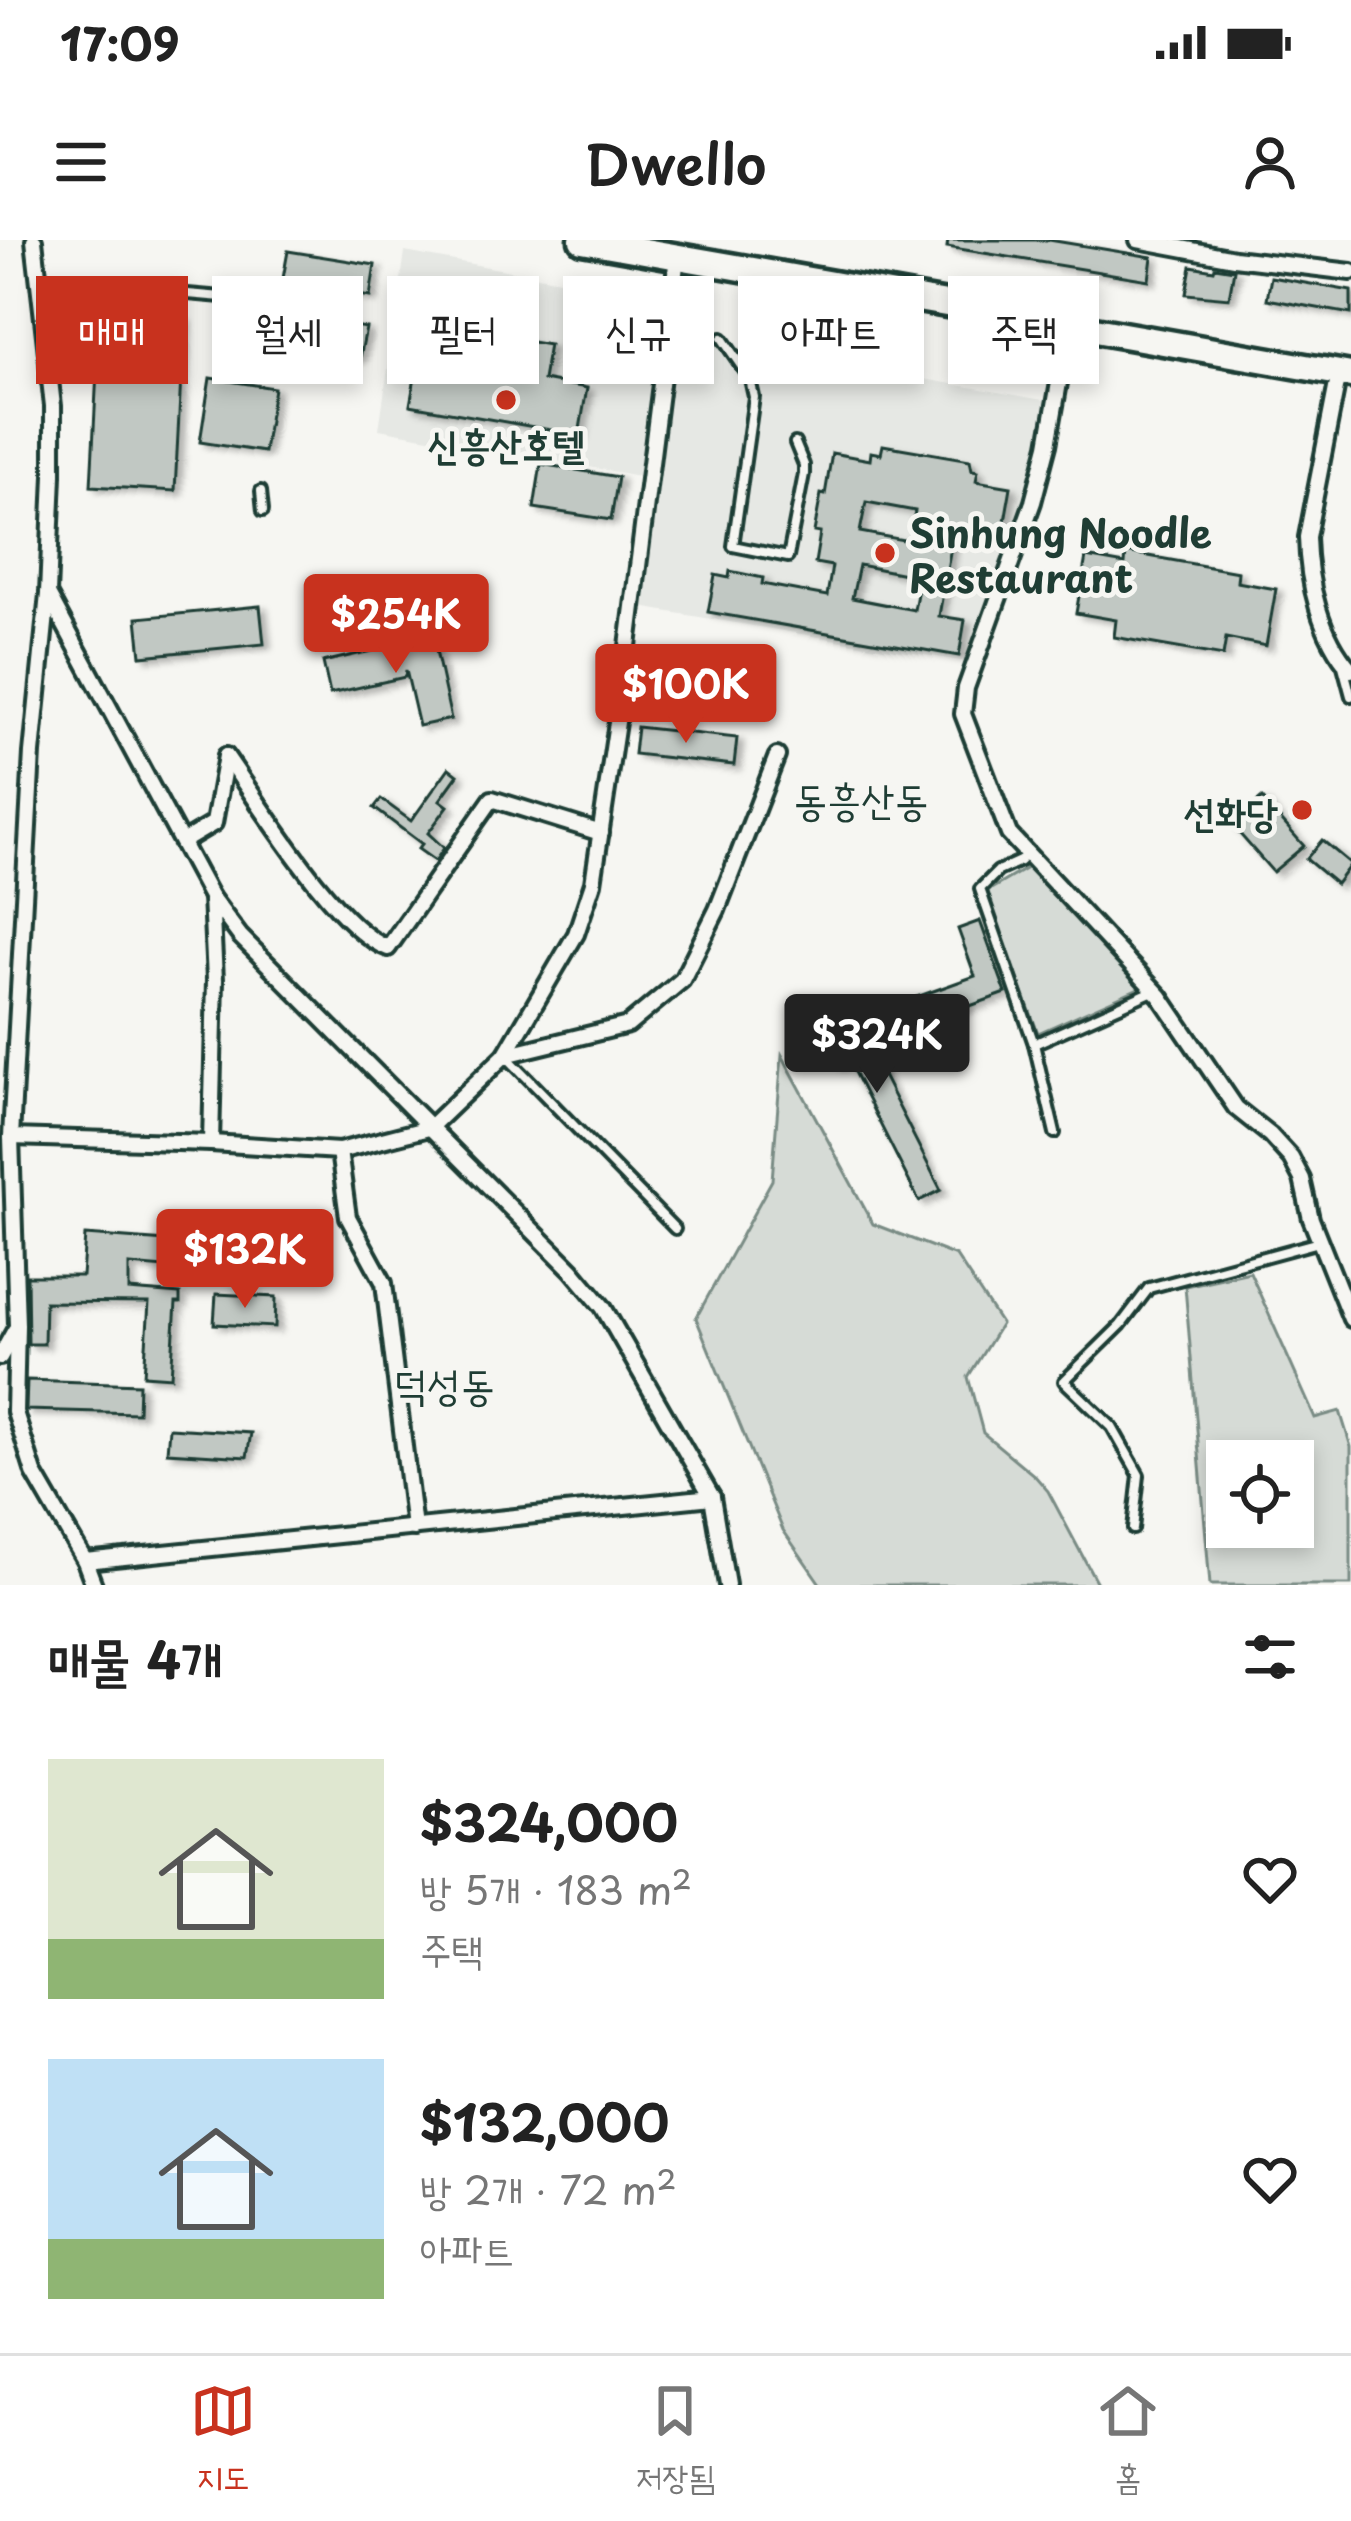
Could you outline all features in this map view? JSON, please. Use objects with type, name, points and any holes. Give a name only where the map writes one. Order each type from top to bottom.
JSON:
[{"type":"highway","points":[[582,240],[948,305]]},
{"type":"highway","points":[[1099,331],[1345,374]]},
{"type":"street","points":[[34,240],[39,276]]},
{"type":"street","points":[[1138,240],[1351,272]]},
{"type":"street","points":[[11,1137],[339,1151],[428,1128],[506,1055],[576,934],[589,899],[626,662],[677,257]]},
{"type":"street","points":[[1345,374],[1307,537],[1318,606],[1346,665]]},
{"type":"street","points":[[51,384],[48,593],[32,753],[11,1137],[6,1158],[17,1325],[15,1412],[34,1473],[94,1585]]},
{"type":"street","points":[[1059,384],[1033,502],[966,688],[963,714],[1010,834],[1154,990],[1236,1108],[1291,1158],[1351,1319]]},
{"type":"street","points":[[48,593],[211,896],[240,936],[603,1307],[712,1497],[727,1585]]},
{"type":"street","points":[[182,842],[214,823],[226,756],[330,902],[374,943],[388,947],[492,799],[601,833]]},
{"type":"street","points":[[506,1055],[628,1024],[682,980],[717,910],[777,756]]},
{"type":"street","points":[[211,896],[215,980],[211,1143]]},
{"type":"street","points":[[339,1151],[348,1217],[385,1283],[414,1528]]},
{"type":"street","points":[[0,1357],[17,1325]]},
{"type":"street","points":[[85,1561],[712,1497]]},
{"type":"lane","points":[[722,338],[750,379],[754,398],[733,546],[788,557],[804,473],[795,443]]},
{"type":"lane","points":[[262,491],[263,511]]},
{"type":"lane","points":[[1346,665],[1351,696]]},
{"type":"lane","points":[[1028,853],[980,889],[1034,1044],[1055,1133]]},
{"type":"lane","points":[[1034,1044],[1154,990]]},
{"type":"lane","points":[[506,1055],[675,1229]]},
{"type":"lane","points":[[1133,1529],[1138,1475],[1112,1426],[1064,1381],[1121,1325],[1149,1288],[1320,1242]]},
{"type":"shaded area","points":[[405,252],[538,276],[401,276]]},
{"type":"shaded area","points":[[539,276],[563,281],[563,384],[653,384],[639,476],[379,429],[387,375],[387,384],[539,384]]},
{"type":"shaded area","points":[[714,342],[738,347],[738,384],[924,384],[924,379],[1049,401],[1027,491],[967,662],[640,607],[666,384],[714,384]]},
{"type":"shaded area","points":[[1032,865],[1143,986],[1038,1033],[986,892]]},
{"type":"shaded area","points":[[782,1055],[873,1224],[956,1256],[1001,1324],[968,1377],[983,1433],[1048,1491],[1098,1585],[821,1585],[783,1530],[696,1318],[772,1180]]},
{"type":"shaded area","points":[[1250,1272],[1315,1418],[1340,1411],[1351,1447],[1351,1585],[1210,1585],[1207,1548],[1314,1548],[1314,1440],[1206,1440],[1206,1537],[1185,1286]]},
{"type":"building","points":[[948,240],[1049,240],[1152,257],[1149,280],[947,247]]},
{"type":"building","points":[[288,251],[375,265],[370,297],[363,296],[363,276],[283,276]]},
{"type":"building","points":[[1191,266],[1234,270],[1229,298],[1186,294]]},
{"type":"building","points":[[1271,277],[1351,291],[1351,314],[1267,299]]},
{"type":"building","points":[[539,343],[549,345],[543,380],[587,388],[579,435],[410,405],[414,384],[539,384]]},
{"type":"building","points":[[210,378],[212,384],[274,388],[264,452],[200,442]]},
{"type":"building","points":[[96,384],[181,384],[175,491],[91,486]]},
{"type":"building","points":[[883,445],[970,460],[972,470],[978,471],[976,481],[1011,487],[1002,538],[954,529],[939,616],[965,620],[959,656],[708,612],[715,575],[729,578],[730,571],[763,578],[762,584],[827,596],[832,566],[815,563],[820,533],[814,532],[832,453],[870,460],[871,452],[881,454]],"holes":[[[866,502],[915,511],[909,541],[860,532]],[[859,565],[920,577],[914,610],[852,598]]]},
{"type":"building","points":[[541,464],[618,477],[611,520],[534,508]]},
{"type":"building","points":[[1126,552],[1238,572],[1237,582],[1276,589],[1266,646],[1226,638],[1223,656],[1114,637],[1116,620],[1076,613],[1086,557],[1125,564]]},
{"type":"building","points":[[260,606],[264,644],[141,656],[137,618]]},
{"type":"building","points":[[433,637],[451,719],[419,726],[406,670],[405,677],[330,694],[323,662]]},
{"type":"building","points":[[649,679],[709,690],[705,712],[645,701]]},
{"type":"building","points":[[637,727],[737,738],[734,765],[634,754]]},
{"type":"building","points":[[449,768],[458,775],[440,800],[448,806],[428,833],[444,848],[435,861],[418,849],[422,844],[374,808],[381,799],[411,821]]},
{"type":"building","points":[[1262,798],[1304,846],[1273,872],[1231,824]]},
{"type":"building","points":[[1322,840],[1351,864],[1336,884],[1306,859]]},
{"type":"building","points":[[980,921],[1006,993],[909,1028],[900,1003],[975,976],[958,929]]},
{"type":"building","points":[[841,1002],[941,1190],[919,1201],[848,1060],[837,1066],[812,1017]]},
{"type":"building","points":[[85,1235],[166,1241],[164,1268],[129,1265],[129,1290],[180,1294],[171,1377],[144,1375],[149,1303],[45,1302],[44,1344],[28,1344],[27,1276],[82,1276]]},
{"type":"building","points":[[218,1240],[232,1245],[304,1247],[303,1271],[217,1264]]},
{"type":"building","points":[[216,1294],[276,1297],[275,1327],[214,1324]]},
{"type":"building","points":[[27,1380],[139,1384],[138,1413],[26,1410]]},
{"type":"building","points":[[169,1428],[251,1433],[247,1457],[167,1452]]},
{"type":"place","name":"신흥산호텔","points":[[506,400]]},
{"type":"place","name":"Sinhung Noodle Restaurant","points":[[885,553]]},
{"type":"place","name":"선화당","points":[[1302,810]]},
{"type":"district","name":"동흥산동","points":[[861,797]]},
{"type":"district","name":"덕성동","points":[[444,1382]]}]
